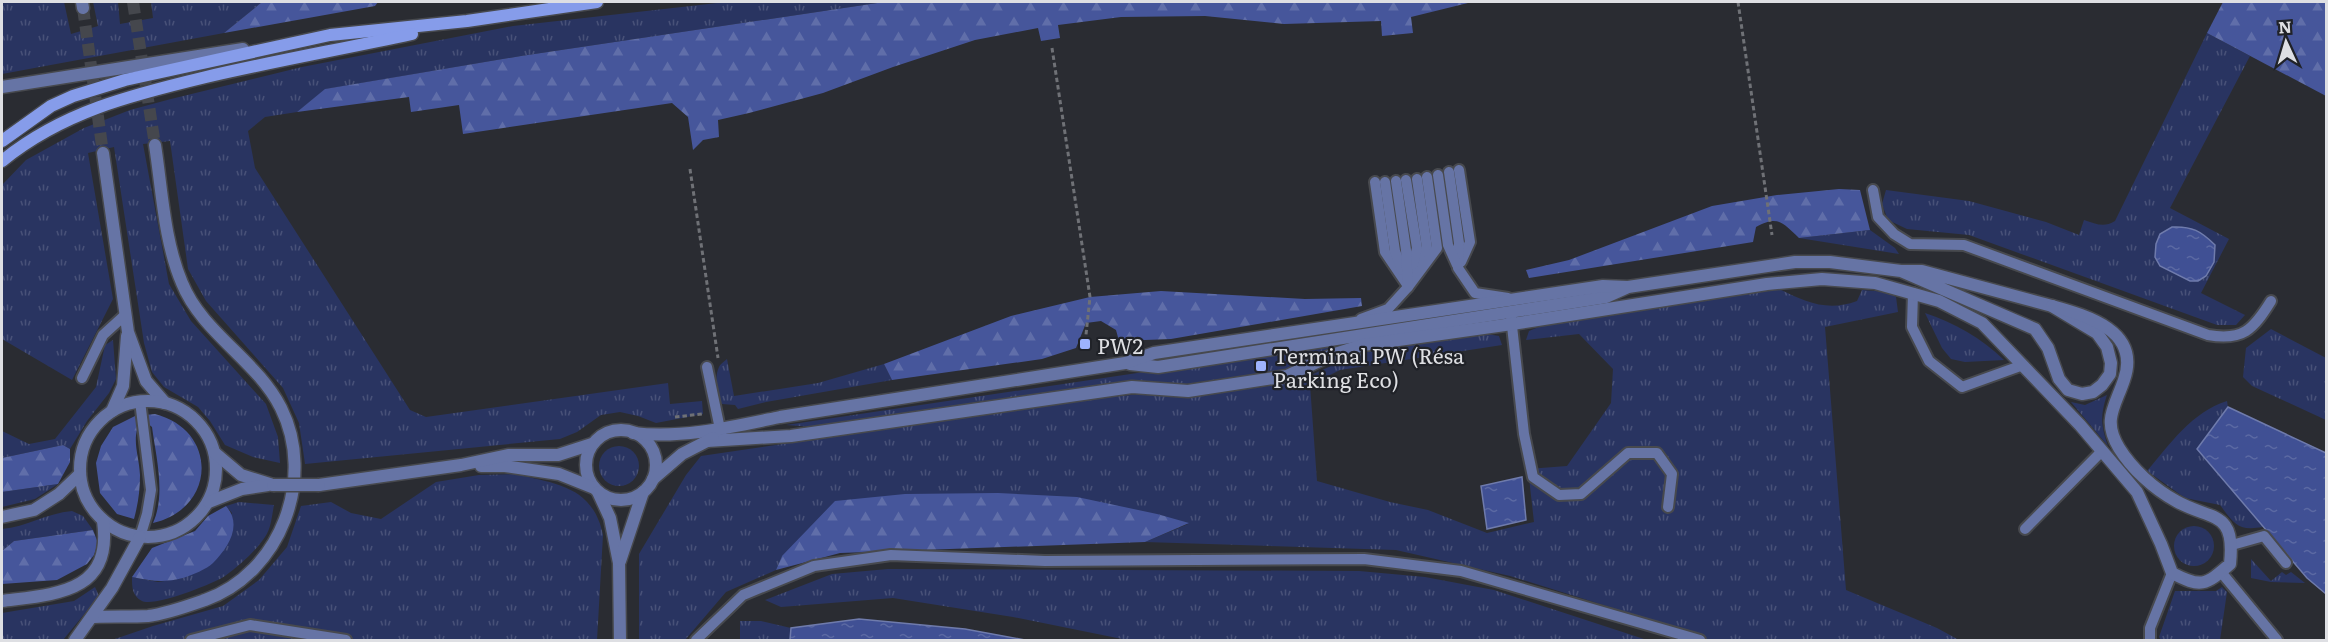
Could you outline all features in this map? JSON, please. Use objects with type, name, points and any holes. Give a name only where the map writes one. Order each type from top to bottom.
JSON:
[{"type":"main road","points":[[2,141],[51,106],[73,96],[125,80],[330,35],[467,21],[597,2]]},
{"type":"main road","points":[[2,162],[33,137],[55,125],[121,99],[238,70],[467,21]]},
{"type":"street","points":[[2,87],[330,35]]},
{"type":"street","points":[[94,616],[150,616],[207,600],[233,585],[255,568],[270,549],[281,531],[292,499],[295,460],[288,424],[281,408],[269,389],[200,312],[183,285],[173,257],[155,145]]},
{"type":"street","points":[[103,153],[128,332],[146,381],[165,403]]},
{"type":"street","points":[[633,433],[674,435],[720,429],[780,417],[1125,363],[1154,353],[1603,286],[1628,287],[1795,262],[1830,261],[1901,271],[1922,271],[2081,314],[2115,333],[2124,346],[2127,362],[2125,378],[2113,403],[2109,424],[2119,447],[2152,485],[2176,501],[2217,516],[2226,528],[2232,545],[2230,564],[2212,580],[2194,584],[2172,573],[2137,492],[2061,406],[1982,323],[1939,301],[1875,283],[1822,279],[1767,284],[1158,367],[1125,363]]},
{"type":"street","points":[[1901,271],[2035,329],[2048,348],[2060,379],[2068,390],[2082,394],[2092,392],[2102,385],[2110,374],[2111,363],[2107,347],[2097,333],[2052,306]]},
{"type":"street","points":[[707,441],[791,436],[1132,387],[1188,391],[1287,376],[1332,355],[1363,345],[1511,318],[1606,297],[1628,287]]},
{"type":"street","points":[[112,411],[123,386],[128,332]]},
{"type":"street","points":[[140,401],[165,403],[183,410],[197,421],[208,436],[215,453],[217,470],[215,486],[209,501],[197,518],[180,530],[161,536],[140,537],[126,534],[103,521],[87,499],[80,474],[81,455],[87,438],[98,423],[112,411],[140,401]]},
{"type":"street","points":[[619,563],[643,492],[652,480],[682,454],[738,426]]},
{"type":"street","points":[[209,501],[242,489],[273,485],[319,485],[461,465],[508,455],[558,455],[592,444],[610,432],[622,430],[643,438],[651,447],[656,469],[652,480]]},
{"type":"street","points":[[592,444],[585,467],[588,478],[610,518],[619,563],[620,640]]},
{"type":"street","points":[[215,453],[241,475],[273,485]]},
{"type":"street","points":[[461,465],[506,466],[559,474],[616,500],[626,500],[643,492]]},
{"type":"street","points":[[2,518],[34,510],[59,494],[80,474]]},
{"type":"street","points":[[2,601],[59,593],[83,581],[100,564],[104,551],[103,521]]},
{"type":"street","points":[[75,640],[94,616],[126,566],[140,537]]},
{"type":"lane","points":[[1417,178],[1470,242],[1458,268]]},
{"type":"lane","points":[[1417,178],[1458,268],[1475,293],[1517,299]]},
{"type":"lane","points":[[1408,287],[1406,250],[1417,178]]},
{"type":"lane","points":[[1348,325],[1388,309],[1408,287],[1427,248],[1417,178]]},
{"type":"lane","points":[[1408,287],[1385,252],[1417,178]]},
{"type":"lane","points":[[1873,190],[1878,217],[1894,234],[1910,244],[1964,245],[2208,335],[2227,338],[2242,333],[2260,318],[2271,301]]},
{"type":"lane","points":[[1913,294],[1912,327],[1929,361],[1962,387],[2023,365]]},
{"type":"lane","points":[[82,378],[103,335],[125,315]]},
{"type":"lane","points":[[1511,318],[1524,434],[1533,477],[1559,495],[1581,494],[1628,453],[1657,453],[1672,474],[1668,507]]},
{"type":"lane","points":[[707,368],[720,429]]},
{"type":"lane","points":[[2060,379],[2061,406]]},
{"type":"lane","points":[[140,401],[151,490],[140,537]]},
{"type":"lane","points":[[2025,529],[2102,451]]},
{"type":"lane","points":[[2232,545],[2264,536],[2286,563]]},
{"type":"lane","points":[[696,640],[743,595],[814,566],[891,555],[1045,561],[1364,559],[1461,570],[1700,640]]},
{"type":"lane","points":[[2221,572],[2277,640]]},
{"type":"lane","points":[[2150,640],[2150,628],[2172,573]]},
{"type":"lane","points":[[191,640],[250,625],[346,640]]},
{"type":"path","points":[[1738,2],[1772,235]]},
{"type":"path","points":[[1052,48],[1090,297],[1085,344]]},
{"type":"path","points":[[690,169],[718,357],[711,386]]},
{"type":"green space","points":[[2,2],[64,2],[71,34],[98,26],[93,2],[118,2],[120,24],[153,18],[151,2],[262,2],[224,33],[2,74]]},
{"type":"green space","points":[[262,2],[378,2],[375,6],[224,33]]},
{"type":"green space","points":[[726,2],[884,2],[521,56],[326,89],[297,112],[265,117],[248,131],[255,168],[410,410],[426,417],[668,383],[670,404],[702,401],[703,414],[656,423],[620,412],[601,415],[577,432],[560,439],[305,464],[299,423],[283,388],[206,301],[188,269],[170,141],[143,144],[169,284],[191,321],[266,404],[278,437],[280,463],[253,457],[225,445],[198,407],[164,387],[152,372],[144,343],[114,147],[88,153],[113,299],[72,380],[2,339],[2,185],[26,160],[84,128],[130,110],[302,67],[513,26]]},
{"type":"green space","points":[[884,2],[1472,2],[1411,17],[1413,33],[1382,36],[1381,21],[1284,24],[1205,16],[1121,17],[1058,25],[1060,38],[1041,41],[1038,28],[975,40],[823,93],[718,120],[719,137],[703,140],[693,150],[688,117],[672,103],[463,134],[459,105],[411,112],[409,97],[297,112],[325,89],[521,56]]},
{"type":"green space","points":[[2223,2],[2326,2],[2326,96],[2207,33]]},
{"type":"green space","points":[[2207,33],[2250,56],[2170,208],[2229,239],[2201,293],[2245,315],[2236,325],[2217,325],[1969,235],[1907,229],[1888,220],[1882,204],[1886,190],[1969,201],[2046,222],[2079,235],[2084,220],[2104,225],[2115,221]]},
{"type":"green space","points":[[1839,189],[1860,190],[1870,230],[1799,238],[1784,224],[1770,221],[1756,227],[1753,242],[1529,278],[1526,270],[1569,260],[1712,206],[1777,195]]},
{"type":"green space","points":[[1870,230],[1895,248],[1899,254],[1799,238]]},
{"type":"green space","points":[[1779,289],[1817,304],[1836,306],[1857,301],[1862,290],[1887,292],[1896,297],[1898,312],[1825,327],[1846,590],[1937,628],[1959,640],[1705,640],[1510,576],[1396,550],[1145,542],[1188,524],[782,556],[776,570],[726,592],[685,640],[639,640],[639,554],[686,475],[701,456],[1097,398],[1143,394],[1186,398],[1296,382],[1366,350],[1487,334],[1499,336],[1502,345],[1340,370],[1310,385],[1317,481],[1390,502],[1428,510],[1487,533],[1534,522],[1528,469],[1567,466],[1611,403],[1613,369],[1579,334],[1526,340],[1529,331],[1541,326]]},
{"type":"green space","points":[[1161,291],[1305,299],[1361,298],[1362,306],[1171,339],[1119,341],[1116,330],[1101,321],[1086,323],[1076,348],[1042,359],[892,380],[884,364],[1011,316],[1090,297]]},
{"type":"green space","points":[[1925,313],[1967,332],[2004,360],[1965,362],[1951,359],[1942,348]]},
{"type":"green space","points":[[2271,329],[2326,358],[2326,420],[2252,386],[2243,377],[2246,348]]},
{"type":"green space","points":[[113,340],[116,379],[109,393],[87,421],[70,449],[63,445],[2,458],[2,431],[29,444],[55,439],[96,387],[105,345]]},
{"type":"green space","points":[[1346,342],[1287,369],[1186,384],[1132,380],[813,427],[786,425]]},
{"type":"green space","points":[[727,359],[734,396],[818,383],[884,364],[892,380],[738,409],[735,405],[722,404],[719,396],[717,371]]},
{"type":"green space","points":[[2107,395],[2102,420],[2108,446],[2071,402],[2085,405]]},
{"type":"green space","points":[[2227,401],[2228,407],[2197,449],[2263,527],[2242,527],[2234,522],[2220,505],[2185,498],[2147,471],[2192,421],[2214,406]]},
{"type":"green space","points":[[155,414],[176,423],[190,436],[199,452],[202,469],[198,486],[189,502],[174,515],[153,523],[157,512],[159,488],[158,463],[152,427],[142,419],[136,433],[140,481],[134,519],[117,514],[100,493],[96,463],[101,446],[113,427],[135,416]]},
{"type":"green space","points":[[63,445],[70,449],[70,462],[58,484],[2,492],[2,458]]},
{"type":"green space","points":[[619,446],[627,447],[633,452],[638,458],[638,474],[633,480],[627,485],[619,486],[611,485],[605,480],[600,474],[599,466],[600,458],[605,452],[611,447]]},
{"type":"green space","points":[[515,474],[571,490],[582,497],[598,519],[603,535],[597,640],[112,640],[223,606],[259,580],[287,547],[301,506],[331,502],[351,513],[381,519],[436,482],[479,475]]},
{"type":"green space","points":[[58,484],[35,499],[2,507],[2,492]]},
{"type":"green space","points":[[998,493],[1077,497],[1189,523],[1145,542],[840,553],[776,570],[782,556],[835,501],[905,494]]},
{"type":"green space","points":[[239,502],[274,505],[267,534],[247,558],[225,576],[184,594],[149,602],[136,597],[132,577],[158,582],[183,578],[232,513],[226,506]]},
{"type":"green space","points":[[226,506],[233,521],[231,536],[219,557],[210,565],[195,574],[170,581],[132,577],[152,548],[195,531],[208,516]]},
{"type":"green space","points":[[72,511],[83,516],[93,530],[14,541],[2,551],[2,529]]},
{"type":"green space","points":[[2194,526],[2202,527],[2208,532],[2213,538],[2213,554],[2208,560],[2202,565],[2194,566],[2186,565],[2180,560],[2175,554],[2174,546],[2175,538],[2180,532],[2186,527]]},
{"type":"green space","points":[[93,530],[98,543],[94,555],[87,564],[57,580],[2,584],[2,551],[14,541]]},
{"type":"green space","points":[[2251,559],[2271,581],[2282,572],[2286,575],[2291,572],[2305,583],[2271,582],[2251,578]]},
{"type":"green space","points":[[888,569],[1359,571],[1425,577],[1494,590],[1647,640],[1127,640],[1013,617],[893,598],[781,607],[765,600],[832,574]]},
{"type":"green space","points":[[95,587],[99,596],[63,640],[2,640],[2,613],[74,601]]},
{"type":"green space","points":[[2222,587],[2227,592],[2220,640],[2161,640],[2159,637],[2175,591],[2216,591]]},
{"type":"green space","points":[[740,621],[761,621],[791,628],[790,640],[740,640]]},
{"type":"water","points":[[2172,227],[2196,230],[2215,245],[2214,262],[2206,276],[2198,281],[2190,281],[2160,266],[2155,257],[2160,234]]},
{"type":"water","points":[[2228,407],[2326,453],[2326,594],[2307,578],[2197,449]]},
{"type":"water","points":[[1522,477],[1526,520],[1487,529],[1481,486]]},
{"type":"water","points":[[859,619],[965,629],[1025,640],[790,640],[791,628]]},
{"type":"tunnel","points":[[133,2],[155,145]]},
{"type":"tunnel","points":[[83,8],[103,153]]},
{"type":"place","name":"PW2","points":[[1085,344]]},
{"type":"place","name":"Terminal PW (Résa Parking Eco)","points":[[1261,366]]}]
